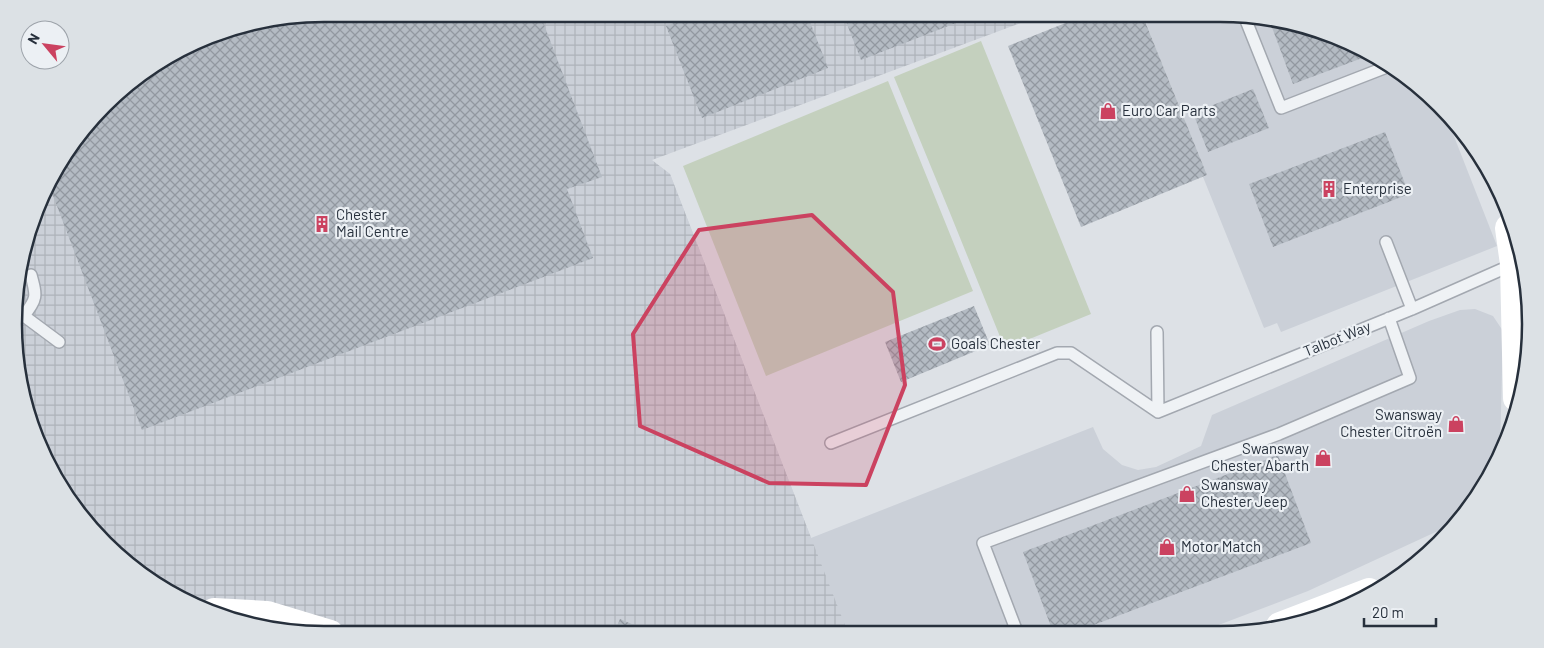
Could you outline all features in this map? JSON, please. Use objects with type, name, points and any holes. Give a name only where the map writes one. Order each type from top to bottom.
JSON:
[{"type":"street","points":[[1512,250],[1517,379]]},
{"type":"street","points":[[241,614],[267,615],[298,624]]},
{"type":"lane","points":[[1247,24],[1281,108],[1381,69]]},
{"type":"lane","points":[[1386,242],[1412,309]]},
{"type":"lane","name":"Talbot Way","points":[[1158,412],[1412,309],[1514,264]]},
{"type":"lane","points":[[22,315],[34,301],[31,275]]},
{"type":"lane","points":[[22,316],[59,342]]},
{"type":"lane","points":[[1015,626],[982,543],[1279,434],[1410,378],[1389,318]]},
{"type":"lane","points":[[1157,332],[1158,412]]},
{"type":"lane","points":[[831,443],[1057,353],[1071,353],[1158,412]]},
{"type":"highlighted area","points":[[812,215],[893,292],[905,385],[866,485],[769,483],[640,426],[633,334],[699,230]]},
{"type":"shaded area","points":[[324,22],[1023,22],[652,160],[670,174],[845,626],[324,626],[265,620],[209,603],[156,575],[125,551],[97,523],[73,492],[45,439],[28,383],[22,324],[28,265],[45,209],[73,156],[97,125],[125,97],[156,73],[209,45],[265,28]]},
{"type":"shaded area","points":[[603,22],[651,160],[670,174],[811,538],[1093,427],[1103,449],[1122,465],[1138,470],[1156,467],[1201,446],[1212,415],[1429,321],[1460,310],[1475,309],[1493,316],[1503,331],[1500,435],[1471,492],[1440,530],[1308,591],[1216,626],[420,626],[138,561],[97,523],[73,492],[45,439],[28,383],[23,344],[23,304],[28,265],[36,236],[105,117],[125,97],[156,73],[209,45],[265,28],[304,23]]},
{"type":"shaded area","points":[[1145,22],[1220,22],[1279,28],[1335,45],[1388,73],[1419,97],[1452,131],[1497,246],[1281,332],[1277,323],[1264,328],[1203,177],[1207,175]]},
{"type":"green space","points":[[981,41],[1091,314],[1005,349],[894,77]]},
{"type":"green space","points":[[888,81],[973,291],[766,376],[683,166]]},
{"type":"building","name":"Chester Mail Centre","points":[[324,22],[543,22],[602,177],[567,189],[593,258],[142,430],[52,194],[73,156],[97,125],[125,97],[156,73],[173,63],[209,45],[265,28]]},
{"type":"building","points":[[677,22],[810,22],[828,68],[702,118],[666,26]]},
{"type":"building","points":[[846,22],[958,22],[861,60]]},
{"type":"building","name":"Euro Car Parts","points":[[1068,22],[1145,22],[1207,175],[1081,227],[1008,46]]},
{"type":"building","points":[[1272,27],[1335,45],[1362,58],[1293,84]]},
{"type":"building","points":[[1253,89],[1269,128],[1208,152],[1193,113]]},
{"type":"building","name":"Enterprise","points":[[1385,132],[1409,194],[1273,247],[1249,184]]},
{"type":"building","name":"Goals Chester","points":[[974,306],[990,345],[901,382],[885,342]]},
{"type":"building","name":"Motor Match","points":[[1278,455],[1311,543],[1091,626],[1051,626],[1023,552]]},
{"type":"building","points":[[620,619],[634,625],[634,626],[617,626]]},
{"type":"place","name":"Euro Car Parts","points":[[1108,111]]},
{"type":"place","name":"Enterprise","points":[[1329,189]]},
{"type":"place","name":"Chester Mail Centre","points":[[322,224]]},
{"type":"place","name":"Goals Chester","points":[[937,344]]},
{"type":"place","name":"Swansway Chester Citroën","points":[[1456,424]]},
{"type":"place","name":"Swansway Chester Abarth","points":[[1323,458]]},
{"type":"place","name":"Swansway Chester Jeep","points":[[1187,494]]},
{"type":"place","name":"Motor Match","points":[[1167,547]]}]
